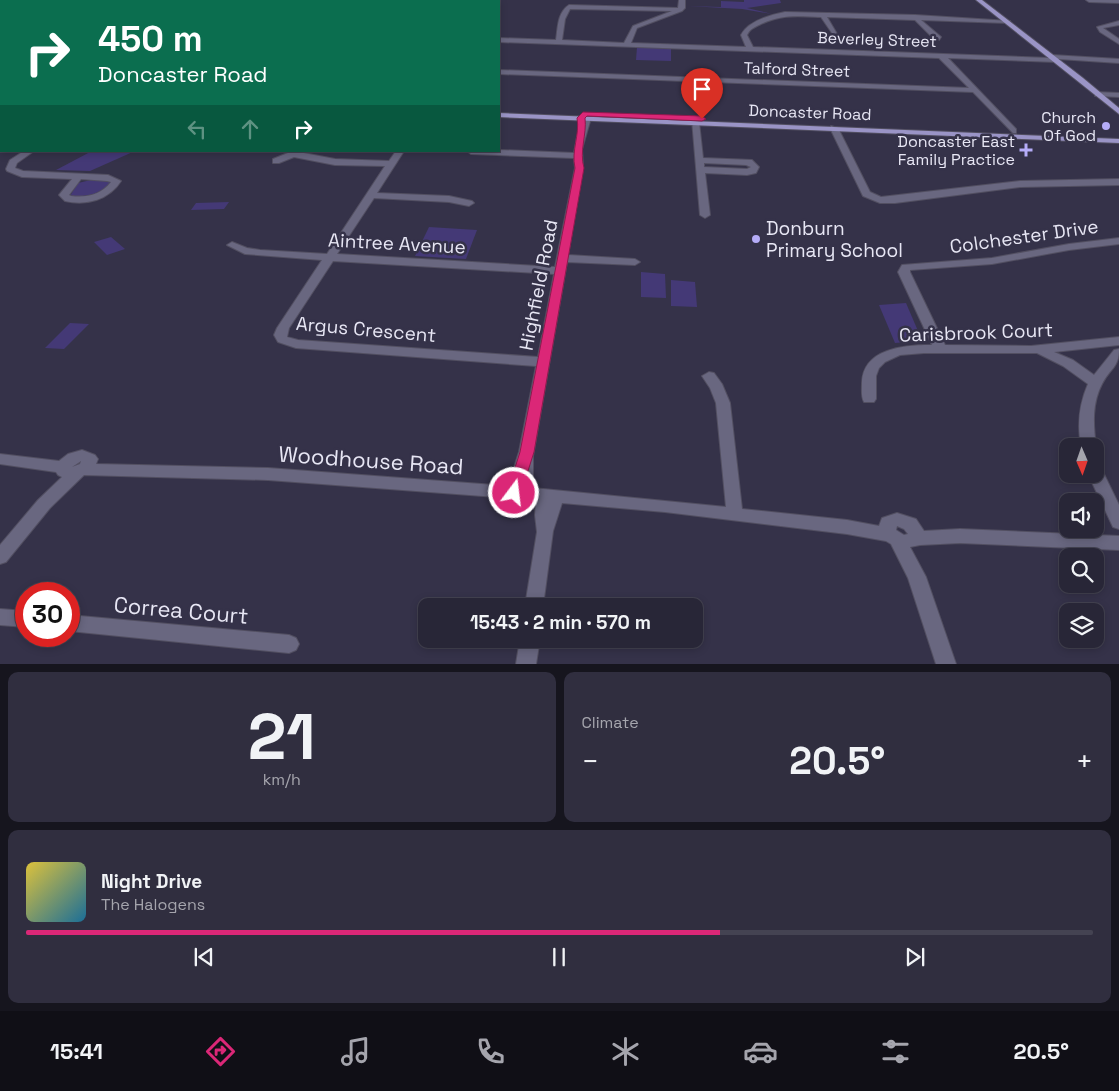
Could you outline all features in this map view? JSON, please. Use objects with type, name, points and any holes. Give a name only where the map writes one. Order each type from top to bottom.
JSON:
[{"type":"main road","points":[[979,0],[1081,79],[1119,104]]},
{"type":"main road","points":[[1104,94],[1119,112]]},
{"type":"main road","name":"Doncaster Road","points":[[500,110],[584,119],[695,122],[1119,141]]},
{"type":"main road","name":"Doncaster Road","points":[[500,115],[1119,135]]},
{"type":"street","points":[[680,10],[682,0]]},
{"type":"street","points":[[1090,0],[1119,1]]},
{"type":"street","points":[[558,40],[562,28],[561,20],[566,9],[570,7],[680,10]]},
{"type":"street","points":[[628,43],[632,30],[637,25],[680,10]]},
{"type":"street","points":[[747,46],[744,34],[747,29],[773,16],[793,13],[1006,21]]},
{"type":"street","points":[[822,14],[834,34]]},
{"type":"street","points":[[915,17],[932,34],[939,38]]},
{"type":"street","points":[[1119,23],[1100,27],[1102,31],[1119,42]]},
{"type":"street","name":"Beverley Street","points":[[500,40],[558,40],[732,48],[747,46],[945,57],[1119,61]]},
{"type":"street","points":[[945,57],[1013,131]]},
{"type":"street","name":"Talford Street","points":[[500,72],[975,90]]},
{"type":"street","points":[[1104,94],[1119,95]]},
{"type":"street","name":"Highfield Road","points":[[519,494],[580,168],[576,156],[584,119]]},
{"type":"street","points":[[695,122],[705,215]]},
{"type":"street","points":[[834,128],[866,194],[880,200],[907,200],[1020,184],[1119,182]]},
{"type":"street","points":[[28,152],[12,162],[10,170],[22,174],[108,178],[116,182],[99,197],[83,200],[68,199],[64,195],[78,177]]},
{"type":"street","points":[[330,257],[399,152]]},
{"type":"street","points":[[492,152],[576,156]]},
{"type":"street","points":[[276,161],[293,153],[335,162],[390,164]]},
{"type":"street","points":[[699,160],[746,162],[752,163],[755,168],[753,171],[747,172],[700,170]]},
{"type":"street","points":[[370,195],[449,199],[469,203]]},
{"type":"street","name":"Colchester Drive","points":[[941,350],[904,272],[906,267],[992,261],[1069,247],[1119,241]]},
{"type":"street","name":"Aintree Avenue","points":[[232,245],[252,252],[561,271]]},
{"type":"street","name":"Argus Crescent","points":[[330,257],[283,328],[281,337],[287,342],[544,362]]},
{"type":"street","points":[[563,258],[635,262]]},
{"type":"street","name":"Carisbrook Court","points":[[869,399],[870,371],[880,359],[906,350],[1039,350],[1119,341]]},
{"type":"street","points":[[1039,350],[1068,363],[1094,382]]},
{"type":"street","points":[[1088,438],[1087,415],[1094,382],[1119,353]]},
{"type":"street","points":[[709,376],[717,386],[723,403],[735,515]]},
{"type":"street","name":"Woodhouse Road","points":[[0,458],[75,466],[268,474],[551,496],[903,533],[1119,543]]},
{"type":"street","points":[[0,557],[75,466]]},
{"type":"street","points":[[1100,483],[1119,522]]},
{"type":"street","points":[[535,598],[545,532],[552,515],[551,496]]},
{"type":"street","points":[[903,533],[946,664]]},
{"type":"street","points":[[0,617],[15,618]]},
{"type":"street","name":"Correa Court","points":[[80,624],[289,644]]},
{"type":"street","points":[[526,664],[529,648]]},
{"type":"shaded area","points":[[744,0],[780,0],[781,3],[747,8],[772,14],[742,9],[688,6],[721,7],[721,1],[744,2]]},
{"type":"shaded area","points":[[637,47],[671,48],[671,61],[636,60]]},
{"type":"shaded area","points":[[90,152],[133,152],[90,171],[56,170]]},
{"type":"shaded area","points":[[95,179],[107,180],[111,183],[92,194],[70,196],[78,183]]},
{"type":"shaded area","points":[[229,202],[224,209],[191,210],[196,203]]},
{"type":"shaded area","points":[[429,227],[477,230],[466,259],[415,256]]},
{"type":"shaded area","points":[[111,237],[125,249],[107,255],[94,242]]},
{"type":"shaded area","points":[[641,272],[665,274],[666,298],[641,297]]},
{"type":"shaded area","points":[[671,280],[695,282],[697,307],[671,306]]},
{"type":"shaded area","points":[[906,303],[921,338],[918,341],[895,343],[879,305]]},
{"type":"shaded area","points":[[70,323],[89,324],[64,349],[45,348]]},
{"type":"place","name":"Church Of God","points":[[1106,126]]},
{"type":"place","name":"Doncaster East Family Practice","points":[[1026,150]]},
{"type":"place","name":"Donburn Primary School","points":[[756,239]]},
{"type":"route","points":[[514,493],[518,474],[527,452],[580,168],[576,156],[582,127],[580,123],[581,118],[585,114],[702,119]]}]
